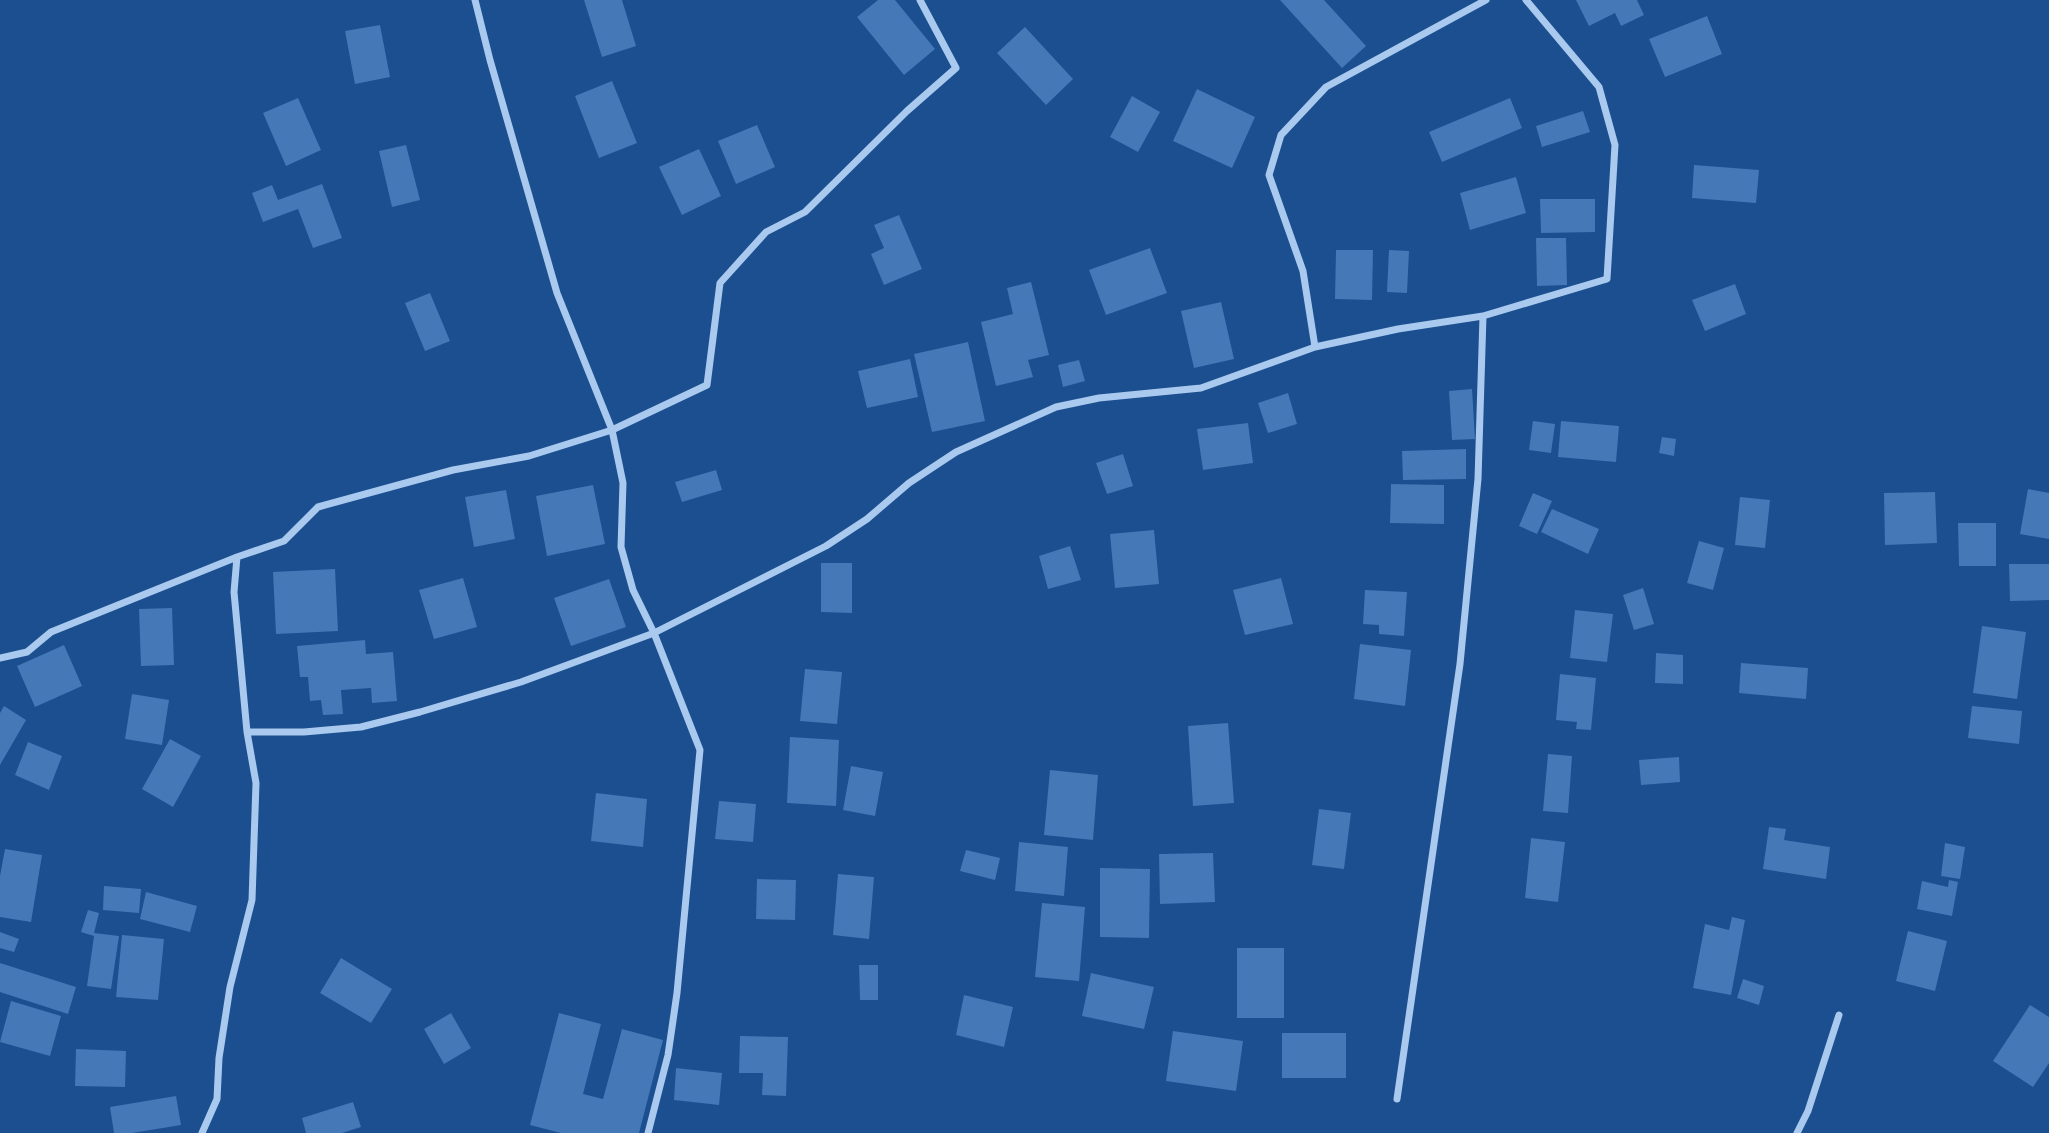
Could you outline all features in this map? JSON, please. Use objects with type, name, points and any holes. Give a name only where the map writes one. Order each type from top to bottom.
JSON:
[{"type":"street","points":[[475,0],[489,60],[557,292],[612,430],[623,483],[621,547],[634,590],[700,750],[677,993],[667,1055],[648,1133]]},
{"type":"street","points":[[0,658],[27,652],[51,632],[237,557],[284,541],[318,507],[453,470],[529,456],[612,430],[708,385],[720,283],[766,232],[805,212],[907,111],[956,68],[920,0]]},
{"type":"street","points":[[1315,347],[1303,271],[1269,175],[1281,135],[1326,87],[1486,0]]},
{"type":"street","points":[[247,732],[304,732],[373,724],[521,682],[654,633],[826,546],[867,519],[909,483],[956,453],[1056,407],[1099,398],[1201,388],[1315,347],[1398,329],[1483,316],[1607,279],[1615,145],[1599,87],[1526,0]]},
{"type":"street","points":[[1397,1099],[1460,664],[1478,479],[1483,316]]},
{"type":"street","points":[[202,1133],[217,1099],[219,1058],[230,987],[252,900],[256,783],[247,732],[234,592],[237,557]]},
{"type":"street","points":[[1797,1133],[1808,1111],[1839,1015]]},
{"type":"building","points":[[584,0],[622,0],[636,46],[602,57]]},
{"type":"building","points":[[878,0],[895,0],[935,49],[904,75],[857,17]]},
{"type":"building","points":[[1280,0],[1324,0],[1366,46],[1342,68]]},
{"type":"building","points":[[1576,0],[1637,0],[1644,15],[1621,26],[1615,13],[1589,26]]},
{"type":"building","points":[[1707,16],[1722,54],[1665,77],[1649,39]]},
{"type":"building","points":[[380,25],[390,77],[355,84],[345,31]]},
{"type":"building","points":[[1025,27],[1073,79],[1046,105],[997,53]]},
{"type":"building","points":[[612,81],[637,143],[599,158],[575,96]]},
{"type":"building","points":[[1197,89],[1255,117],[1232,168],[1173,141]]},
{"type":"building","points":[[1132,96],[1160,112],[1138,152],[1110,137]]},
{"type":"building","points":[[298,98],[321,150],[286,166],[263,113]]},
{"type":"building","points":[[1510,98],[1522,128],[1442,162],[1429,132]]},
{"type":"building","points":[[1583,111],[1590,132],[1542,147],[1536,126]]},
{"type":"building","points":[[757,125],[775,167],[736,184],[718,141]]},
{"type":"building","points":[[406,145],[420,200],[392,207],[379,151]]},
{"type":"building","points":[[699,149],[721,196],[682,215],[659,167]]},
{"type":"building","points":[[1694,165],[1759,170],[1756,203],[1692,198]]},
{"type":"building","points":[[1516,177],[1526,213],[1470,230],[1460,193]]},
{"type":"building","points":[[322,184],[342,238],[313,248],[298,209],[263,222],[252,193],[272,185],[278,200]]},
{"type":"building","points":[[1540,199],[1595,199],[1595,232],[1541,233]]},
{"type":"building","points":[[899,215],[922,269],[884,285],[871,254],[884,248],[874,225]]},
{"type":"building","points":[[1536,238],[1566,238],[1567,285],[1537,286]]},
{"type":"building","points":[[1150,248],[1167,293],[1106,315],[1089,270]]},
{"type":"building","points":[[1336,250],[1373,250],[1372,300],[1335,299]]},
{"type":"building","points":[[1389,250],[1409,251],[1407,293],[1387,292]]},
{"type":"building","points":[[1031,282],[1049,355],[1028,360],[1033,377],[996,386],[981,322],[1013,314],[1007,288]]},
{"type":"building","points":[[1735,284],[1746,314],[1705,331],[1692,300]]},
{"type":"building","points":[[430,293],[450,341],[425,351],[405,303]]},
{"type":"building","points":[[1221,302],[1234,359],[1194,368],[1181,311]]},
{"type":"building","points":[[968,342],[985,421],[932,432],[914,354]]},
{"type":"building","points":[[910,359],[918,397],[867,408],[858,371]]},
{"type":"building","points":[[1079,360],[1085,381],[1063,387],[1058,365]]},
{"type":"building","points":[[1472,389],[1475,439],[1452,440],[1449,391]]},
{"type":"building","points":[[1288,393],[1297,424],[1268,433],[1258,403]]},
{"type":"building","points":[[1533,421],[1555,424],[1551,453],[1529,450]]},
{"type":"building","points":[[1561,421],[1619,426],[1616,462],[1558,457]]},
{"type":"building","points":[[1248,423],[1253,463],[1203,470],[1197,429]]},
{"type":"building","points":[[1662,437],[1676,439],[1674,456],[1659,453]]},
{"type":"building","points":[[1466,449],[1466,479],[1403,480],[1402,451]]},
{"type":"building","points":[[1123,454],[1133,486],[1107,494],[1096,463]]},
{"type":"building","points":[[716,470],[722,490],[682,502],[675,482]]},
{"type":"building","points":[[1391,484],[1444,485],[1444,524],[1390,523]]},
{"type":"building","points":[[593,485],[605,544],[547,556],[536,496]]},
{"type":"building","points":[[2028,489],[2049,493],[2049,539],[2020,534]]},
{"type":"building","points":[[506,490],[515,539],[474,547],[465,497]]},
{"type":"building","points":[[1935,492],[1937,543],[1885,545],[1884,493]]},
{"type":"building","points":[[1533,493],[1552,501],[1537,534],[1519,526]]},
{"type":"building","points":[[1740,497],[1770,500],[1765,548],[1735,545]]},
{"type":"building","points":[[1552,509],[1599,529],[1588,554],[1541,532]]},
{"type":"building","points":[[1958,523],[1996,523],[1996,566],[1959,566]]},
{"type":"building","points":[[1154,530],[1159,584],[1115,588],[1110,534]]},
{"type":"building","points":[[1699,541],[1724,548],[1713,590],[1687,583]]},
{"type":"building","points":[[1070,546],[1081,580],[1048,589],[1039,556]]},
{"type":"building","points":[[821,563],[852,563],[852,613],[821,612]]},
{"type":"building","points":[[2009,564],[2049,564],[2049,600],[2010,601]]},
{"type":"building","points":[[335,569],[338,631],[276,634],[273,572]]},
{"type":"building","points":[[463,578],[477,627],[434,639],[419,590]]},
{"type":"building","points":[[1281,578],[1293,624],[1245,635],[1233,590]]},
{"type":"building","points":[[609,579],[626,627],[571,646],[554,598]]},
{"type":"building","points":[[1643,588],[1654,624],[1634,630],[1623,595]]},
{"type":"building","points":[[1365,590],[1407,592],[1404,636],[1379,634],[1379,625],[1363,624]]},
{"type":"building","points":[[172,608],[174,665],[141,666],[139,609]]},
{"type":"building","points":[[1575,610],[1613,614],[1607,662],[1570,658]]},
{"type":"building","points":[[1982,626],[2026,632],[2017,699],[1973,693]]},
{"type":"building","points":[[365,640],[366,654],[393,652],[397,701],[372,703],[371,688],[341,690],[343,714],[323,715],[321,700],[310,701],[308,677],[300,677],[297,646]]},
{"type":"building","points":[[1360,644],[1411,650],[1405,706],[1354,699]]},
{"type":"building","points":[[64,645],[82,686],[35,707],[17,666]]},
{"type":"building","points":[[1656,653],[1683,655],[1683,684],[1655,683]]},
{"type":"building","points":[[1741,663],[1808,668],[1806,699],[1739,693]]},
{"type":"building","points":[[805,669],[842,672],[837,724],[800,721]]},
{"type":"building","points":[[1560,674],[1596,678],[1591,730],[1576,729],[1577,722],[1556,720]]},
{"type":"building","points":[[132,694],[169,700],[162,745],[125,739]]},
{"type":"building","points":[[4,706],[26,720],[0,765],[0,713]]},
{"type":"building","points":[[1972,706],[2022,711],[2019,744],[1968,738]]},
{"type":"building","points":[[1228,723],[1234,803],[1193,806],[1188,726]]},
{"type":"building","points":[[790,737],[839,740],[836,806],[787,803]]},
{"type":"building","points":[[170,739],[201,756],[173,807],[142,789]]},
{"type":"building","points":[[28,742],[62,756],[49,790],[15,775]]},
{"type":"building","points":[[1548,754],[1572,756],[1568,813],[1543,811]]},
{"type":"building","points":[[1679,757],[1680,782],[1641,785],[1639,760]]},
{"type":"building","points":[[851,766],[883,772],[875,816],[843,810]]},
{"type":"building","points":[[1050,770],[1098,775],[1093,840],[1044,835]]},
{"type":"building","points":[[596,793],[647,799],[643,847],[591,841]]},
{"type":"building","points":[[719,801],[756,804],[753,842],[715,839]]},
{"type":"building","points":[[1319,809],[1351,813],[1344,869],[1312,865]]},
{"type":"building","points":[[1769,827],[1786,829],[1784,840],[1830,847],[1826,879],[1763,869]]},
{"type":"building","points":[[1531,838],[1565,842],[1558,902],[1525,898]]},
{"type":"building","points":[[1019,842],[1068,847],[1064,896],[1015,891]]},
{"type":"building","points":[[1945,843],[1965,847],[1960,879],[1941,876]]},
{"type":"building","points":[[5,849],[42,855],[31,922],[0,917],[0,876]]},
{"type":"building","points":[[966,850],[1000,858],[995,880],[960,871]]},
{"type":"building","points":[[1213,853],[1215,902],[1160,904],[1159,854]]},
{"type":"building","points":[[1100,868],[1150,869],[1149,938],[1100,937]]},
{"type":"building","points":[[838,874],[874,877],[869,939],[833,935]]},
{"type":"building","points":[[757,879],[796,880],[795,920],[756,919]]},
{"type":"building","points":[[1949,880],[1958,882],[1952,916],[1917,909],[1922,881],[1948,887]]},
{"type":"building","points":[[104,886],[141,889],[139,913],[103,910]]},
{"type":"building","points":[[146,892],[197,906],[190,932],[140,919]]},
{"type":"building","points":[[1042,903],[1085,907],[1079,981],[1035,977]]},
{"type":"building","points":[[88,910],[99,913],[94,933],[119,936],[111,989],[87,986],[94,936],[81,932]]},
{"type":"building","points":[[1732,917],[1745,920],[1731,995],[1693,988],[1705,924],[1729,930]]},
{"type":"building","points":[[1908,931],[1947,941],[1935,991],[1896,981]]},
{"type":"building","points":[[0,932],[19,939],[14,952],[0,948]]},
{"type":"building","points":[[122,935],[164,939],[158,1000],[116,997]]},
{"type":"building","points":[[1237,948],[1284,948],[1284,1018],[1237,1018]]},
{"type":"building","points":[[341,958],[392,989],[371,1023],[320,993]]},
{"type":"building","points":[[0,963],[76,987],[68,1014],[0,992]]},
{"type":"building","points":[[859,965],[878,965],[878,1000],[860,1000]]},
{"type":"building","points":[[1091,973],[1154,987],[1144,1029],[1082,1016]]},
{"type":"building","points":[[1743,979],[1764,986],[1759,1005],[1737,998]]},
{"type":"building","points":[[964,995],[1013,1007],[1004,1047],[956,1035]]},
{"type":"building","points":[[11,1001],[61,1016],[50,1056],[0,1042]]},
{"type":"building","points":[[2030,1005],[2049,1017],[2049,1063],[2033,1087],[1993,1061]]},
{"type":"building","points":[[451,1013],[471,1048],[444,1064],[424,1029]]},
{"type":"building","points":[[559,1013],[601,1024],[583,1094],[603,1099],[622,1029],[663,1040],[639,1133],[561,1133],[530,1125]]},
{"type":"building","points":[[1173,1031],[1243,1041],[1236,1091],[1166,1081]]},
{"type":"building","points":[[1282,1033],[1346,1033],[1346,1078],[1282,1078]]},
{"type":"building","points":[[740,1036],[788,1037],[786,1096],[762,1095],[763,1073],[739,1073]]},
{"type":"building","points":[[76,1049],[126,1051],[125,1087],[75,1086]]},
{"type":"building","points":[[676,1068],[722,1073],[719,1105],[674,1100]]},
{"type":"building","points":[[176,1096],[181,1125],[132,1133],[114,1133],[110,1107]]},
{"type":"building","points":[[353,1102],[361,1127],[342,1133],[306,1133],[302,1118]]}]
